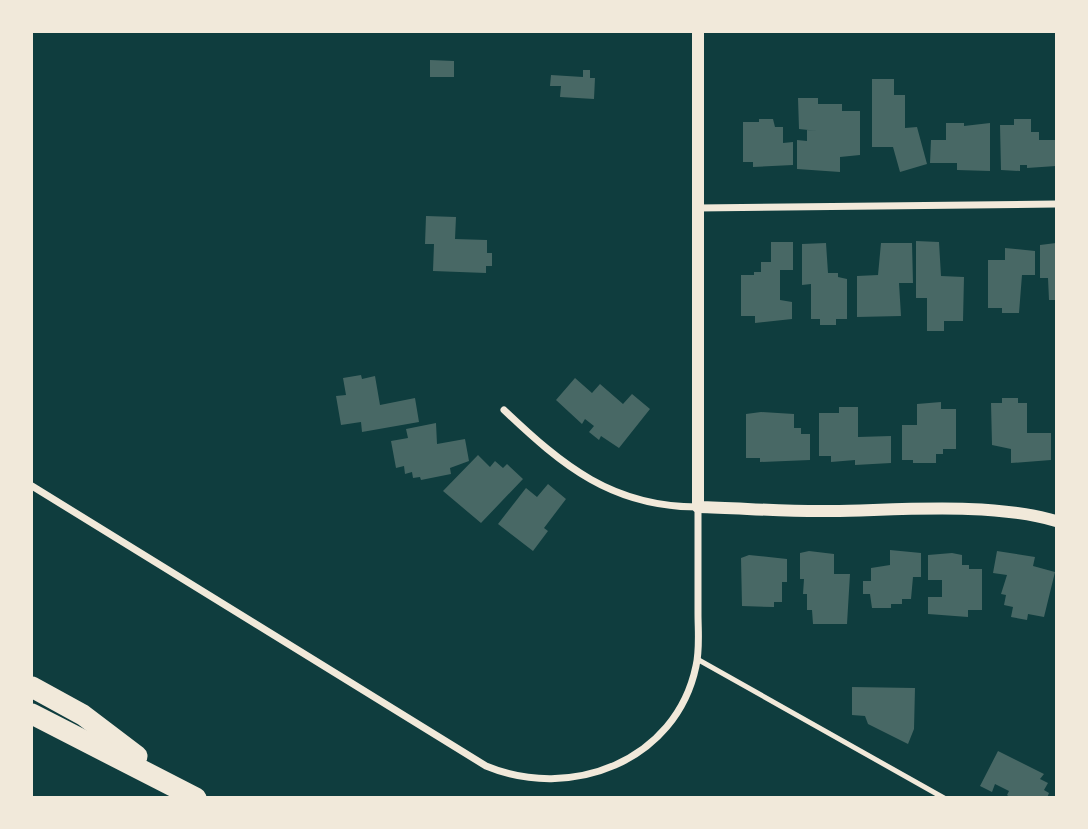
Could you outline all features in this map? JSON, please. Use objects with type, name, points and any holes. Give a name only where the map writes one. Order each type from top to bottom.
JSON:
[{"type":"highway","points":[[32,687],[83,715],[186,792]]},
{"type":"highway","points":[[32,714],[186,792]]},
{"type":"street","points":[[32,486],[453,749],[504,774],[533,780],[563,780],[583,777],[619,764],[650,742],[672,719],[690,686],[697,659],[698,32]]},
{"type":"street","points":[[697,208],[1056,204]]},
{"type":"street","points":[[504,410],[549,452],[614,492],[646,503],[826,511],[932,509],[1033,514],[1056,522]]},
{"type":"lane","points":[[697,659],[944,797]]},
{"type":"building","points":[[430,60],[454,61],[454,77],[430,77]]},
{"type":"building","points":[[583,70],[590,70],[590,78],[595,78],[594,99],[560,97],[561,86],[550,86],[551,75],[583,77]]},
{"type":"building","points":[[872,79],[894,79],[894,95],[905,95],[905,128],[917,127],[927,164],[900,172],[893,147],[872,147]]},
{"type":"building","points":[[798,98],[818,98],[818,104],[842,104],[842,111],[860,111],[860,155],[840,157],[840,172],[797,169],[797,140],[807,141],[807,130],[818,131],[799,129]]},
{"type":"building","points":[[759,119],[773,119],[775,127],[783,127],[783,143],[793,142],[793,165],[753,167],[753,162],[743,162],[743,122],[759,122]]},
{"type":"building","points":[[1014,119],[1031,119],[1031,132],[1039,132],[1039,140],[1056,140],[1056,166],[1027,168],[1027,165],[1020,165],[1020,171],[1001,170],[1000,125],[1014,125]]},
{"type":"building","points":[[946,123],[964,123],[964,126],[990,123],[990,171],[957,170],[957,163],[930,163],[931,140],[946,140]]},
{"type":"building","points":[[426,216],[456,217],[455,239],[487,240],[487,253],[492,253],[492,266],[486,266],[486,273],[433,271],[434,244],[425,244]]},
{"type":"building","points":[[916,241],[939,242],[941,276],[964,277],[963,321],[944,321],[944,331],[927,331],[927,298],[916,298]]},
{"type":"building","points":[[771,242],[793,242],[793,270],[780,270],[780,300],[792,302],[792,319],[755,323],[755,316],[741,316],[741,275],[761,272],[761,262],[771,262]]},
{"type":"building","points":[[826,243],[828,273],[838,273],[838,277],[847,279],[847,319],[836,319],[836,325],[820,325],[820,319],[811,319],[811,284],[802,285],[802,244]]},
{"type":"building","points":[[881,243],[912,243],[913,283],[899,283],[901,316],[857,317],[857,276],[878,275]]},
{"type":"building","points":[[1056,243],[1056,300],[1049,300],[1048,278],[1040,278],[1040,245]]},
{"type":"building","points":[[1005,248],[1035,251],[1035,275],[1022,275],[1019,313],[1002,313],[1002,308],[988,308],[988,260],[1005,260]]},
{"type":"building","points":[[361,375],[362,379],[375,376],[380,405],[415,398],[419,422],[362,432],[361,422],[341,425],[336,396],[346,395],[343,378]]},
{"type":"building","points":[[575,378],[592,393],[600,384],[623,404],[632,394],[650,409],[619,448],[601,436],[599,440],[589,432],[594,426],[585,419],[582,424],[556,400]]},
{"type":"building","points":[[1002,398],[1018,398],[1018,403],[1027,403],[1027,433],[1051,433],[1051,460],[1011,463],[1011,449],[992,445],[991,403],[1002,403]]},
{"type":"building","points":[[941,402],[941,409],[956,409],[956,449],[943,449],[943,454],[936,454],[936,463],[902,460],[902,425],[917,425],[917,404]]},
{"type":"building","points":[[839,407],[858,407],[858,437],[891,436],[891,463],[855,465],[855,460],[831,462],[831,456],[819,456],[819,413],[839,413]]},
{"type":"building","points":[[746,414],[794,414],[794,428],[801,428],[801,434],[810,434],[810,460],[760,462],[760,458],[746,458]]},
{"type":"building","points":[[436,423],[437,444],[465,439],[469,461],[450,468],[451,474],[421,480],[420,477],[413,478],[412,472],[405,474],[404,466],[396,468],[391,441],[408,438],[406,429]]},
{"type":"building","points":[[478,455],[490,467],[495,461],[503,468],[507,464],[523,479],[481,523],[443,491]]},
{"type":"building","points":[[548,484],[566,499],[544,528],[548,531],[533,551],[498,524],[526,488],[537,497]]},
{"type":"building","points":[[890,550],[921,553],[921,577],[913,577],[911,599],[902,599],[902,604],[891,604],[891,608],[872,608],[870,594],[863,594],[863,581],[871,581],[871,568],[890,565]]},
{"type":"building","points":[[809,551],[834,554],[834,574],[850,574],[847,624],[813,624],[812,610],[807,610],[807,594],[803,594],[804,579],[800,579],[800,553]]},
{"type":"building","points":[[997,551],[1035,557],[1033,566],[1055,572],[1044,617],[1028,614],[1027,620],[1011,617],[1013,607],[1004,605],[1006,595],[1001,594],[1007,575],[993,573]]},
{"type":"building","points":[[749,555],[787,559],[787,582],[782,582],[782,602],[774,602],[774,607],[742,606],[741,558]]},
{"type":"building","points":[[928,555],[962,555],[962,565],[969,565],[969,569],[982,569],[982,610],[968,610],[968,617],[928,614],[928,597],[942,597],[942,580],[928,580]]},
{"type":"building","points":[[852,687],[915,688],[914,729],[908,744],[868,724],[865,716],[852,715]]},
{"type":"building","points":[[998,751],[1044,774],[1040,779],[1048,783],[1044,790],[1049,793],[1047,798],[1011,798],[1007,795],[1009,791],[995,784],[992,792],[980,786]]}]
